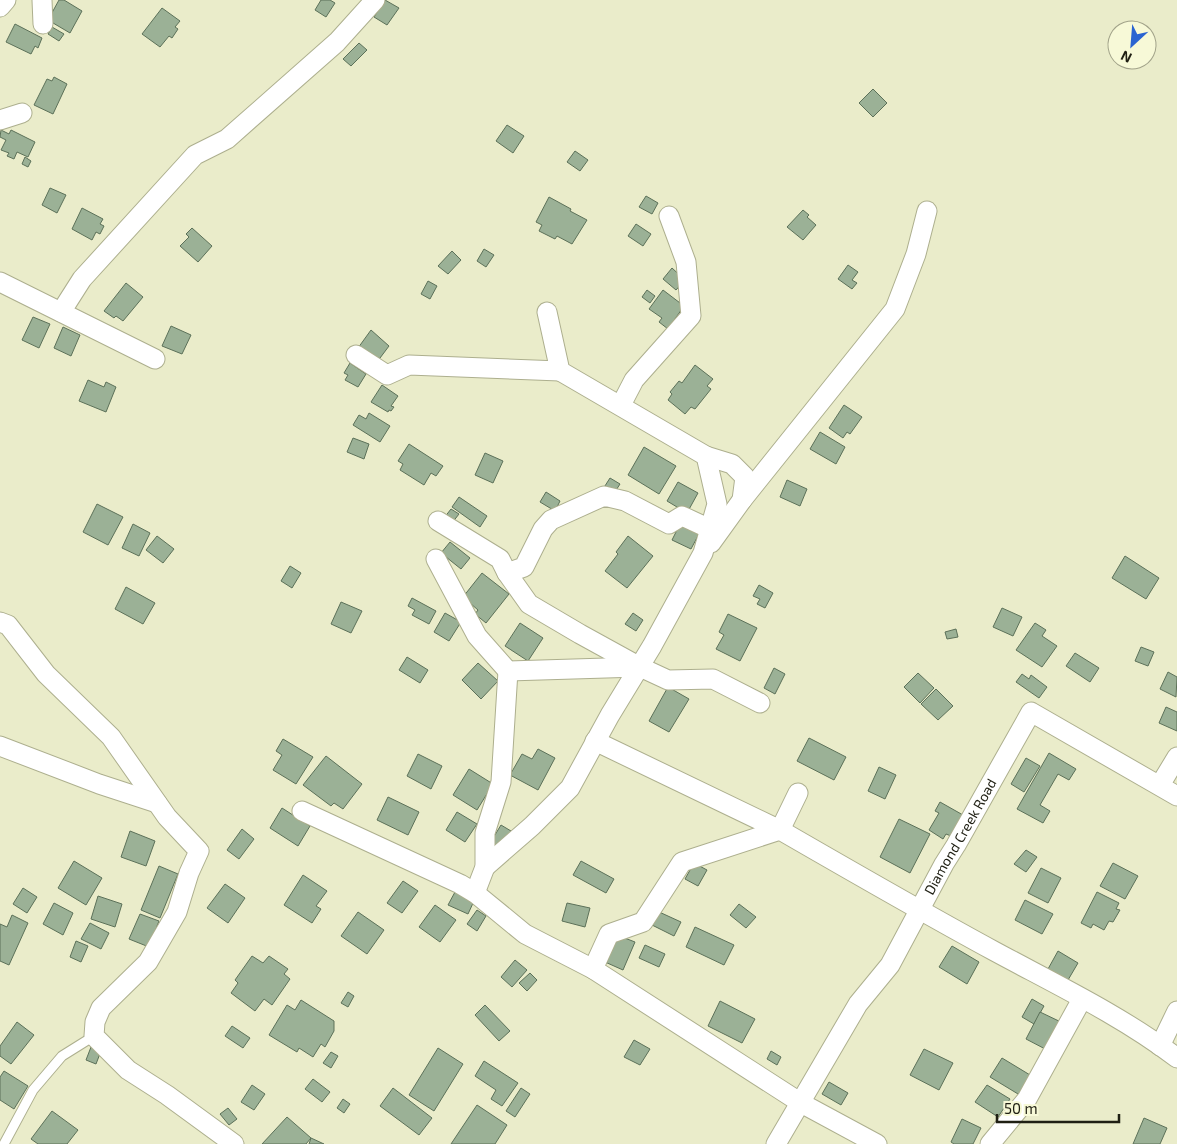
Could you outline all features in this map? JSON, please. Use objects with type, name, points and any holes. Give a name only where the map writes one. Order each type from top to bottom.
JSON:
[{"type":"street","points":[[0,6],[6,0]]},
{"type":"street","points":[[42,0],[43,24]]},
{"type":"street","points":[[62,312],[82,279],[195,155],[227,139],[338,42],[375,0]]},
{"type":"street","points":[[0,120],[22,112]]},
{"type":"street","points":[[485,867],[532,826],[570,788],[703,553],[742,500],[895,309],[916,254],[927,211]]},
{"type":"street","points":[[621,405],[634,380],[691,316],[686,262],[669,216]]},
{"type":"street","points":[[0,282],[155,359]]},
{"type":"street","points":[[547,312],[560,371]]},
{"type":"street","points":[[356,355],[387,375],[409,365],[560,371],[706,456],[732,464],[745,477],[742,500]]},
{"type":"street","points":[[703,553],[717,504],[706,456]]},
{"type":"street","points":[[507,573],[524,567],[550,520],[604,496],[625,501],[669,524],[682,516],[710,529]]},
{"type":"street","points":[[438,521],[500,559],[507,573],[530,604],[640,667],[668,680],[713,679],[760,703]]},
{"type":"street","points":[[436,559],[477,636],[508,672],[501,782],[485,833],[485,867],[474,893]]},
{"type":"street","points":[[0,622],[8,624],[46,674],[111,737],[157,803],[199,851],[189,873],[177,912],[148,962],[101,1008],[95,1022],[94,1036],[128,1070],[167,1095],[234,1144]]},
{"type":"street","points":[[508,672],[640,667]]},
{"type":"street","name":"Diamond Creek Road","points":[[776,1144],[858,1004],[890,965],[944,864],[1031,712],[1177,796]]},
{"type":"street","points":[[596,741],[780,830],[920,911],[1082,999],[1177,1058]]},
{"type":"street","points":[[0,746],[99,784],[157,803]]},
{"type":"street","points":[[1160,785],[1177,757]]},
{"type":"street","points":[[592,969],[609,934],[643,922],[682,862],[780,830],[798,793]]},
{"type":"street","points":[[302,811],[460,884],[525,934],[592,969],[801,1103],[877,1144]]},
{"type":"street","points":[[990,1144],[1028,1099],[1082,999]]},
{"type":"street","points":[[1160,1046],[1177,1011]]},
{"type":"lane","points":[[4,1144],[33,1090],[62,1056],[94,1036]]},
{"type":"building","points":[[59,0],[64,0],[82,11],[70,33],[48,20]]},
{"type":"building","points":[[321,0],[330,0],[335,3],[326,17],[315,10]]},
{"type":"building","points":[[385,0],[399,8],[387,25],[374,17]]},
{"type":"building","points":[[162,8],[180,21],[175,27],[178,29],[172,38],[169,36],[160,47],[142,34]]},
{"type":"building","points":[[15,24],[42,38],[38,48],[35,46],[31,54],[6,42]]},
{"type":"building","points":[[52,27],[64,34],[59,41],[48,34]]},
{"type":"building","points":[[359,43],[367,50],[351,66],[343,59]]},
{"type":"building","points":[[54,77],[67,84],[53,114],[34,105],[47,79],[52,81]]},
{"type":"building","points":[[873,89],[887,103],[873,117],[859,103]]},
{"type":"building","points":[[507,125],[524,136],[513,153],[496,141]]},
{"type":"building","points":[[1,130],[9,134],[11,130],[35,142],[28,157],[17,152],[14,159],[7,156],[9,153],[1,150],[6,140],[0,137]]},
{"type":"building","points":[[575,151],[588,160],[580,171],[567,162]]},
{"type":"building","points":[[25,157],[31,161],[28,167],[22,164]]},
{"type":"building","points":[[50,188],[66,195],[57,213],[42,205]]},
{"type":"building","points":[[646,196],[658,203],[652,214],[639,207]]},
{"type":"building","points":[[549,197],[587,220],[572,244],[557,236],[555,239],[539,231],[542,225],[536,222]]},
{"type":"building","points":[[82,208],[103,219],[100,224],[104,226],[100,234],[96,232],[92,240],[72,229]]},
{"type":"building","points":[[803,210],[809,215],[807,217],[816,225],[803,240],[787,227]]},
{"type":"building","points":[[636,224],[651,234],[643,246],[628,236]]},
{"type":"building","points":[[192,228],[212,246],[198,262],[180,246],[189,237],[186,234]]},
{"type":"building","points":[[484,249],[494,255],[486,267],[477,261]]},
{"type":"building","points":[[452,251],[461,260],[448,274],[438,266]]},
{"type":"building","points":[[848,265],[858,272],[852,280],[857,283],[852,289],[838,279]]},
{"type":"building","points":[[672,268],[685,280],[676,290],[663,279]]},
{"type":"building","points":[[428,281],[437,286],[430,299],[421,294]]},
{"type":"building","points":[[126,283],[143,297],[123,321],[116,316],[114,318],[104,311]]},
{"type":"building","points":[[647,290],[655,296],[650,303],[642,297]]},
{"type":"building","points":[[663,290],[684,306],[668,329],[659,322],[662,318],[649,309]]},
{"type":"building","points":[[33,317],[50,324],[39,348],[22,340]]},
{"type":"building","points":[[171,326],[191,335],[182,354],[162,346]]},
{"type":"building","points":[[63,327],[80,335],[71,356],[54,348]]},
{"type":"building","points":[[371,330],[389,346],[377,362],[358,348]]},
{"type":"building","points":[[350,363],[366,374],[358,387],[345,380],[348,375],[344,373]]},
{"type":"building","points":[[695,365],[713,379],[707,386],[711,389],[695,409],[691,407],[685,414],[668,400],[672,394],[670,392],[679,381],[682,383]]},
{"type":"building","points":[[88,380],[104,387],[106,382],[116,387],[106,412],[79,401]]},
{"type":"building","points":[[382,385],[398,396],[391,406],[394,407],[388,412],[371,402]]},
{"type":"building","points":[[844,405],[862,417],[850,434],[847,432],[843,438],[829,428]]},
{"type":"building","points":[[369,413],[390,426],[380,442],[353,425],[359,415],[366,419]]},
{"type":"building","points":[[820,432],[845,447],[836,464],[810,449]]},
{"type":"building","points":[[353,438],[369,444],[364,459],[347,452]]},
{"type":"building","points":[[409,444],[443,466],[436,476],[431,473],[424,485],[400,470],[403,464],[398,461]]},
{"type":"building","points":[[644,447],[676,466],[659,494],[628,475]]},
{"type":"building","points":[[485,453],[503,461],[493,483],[475,475]]},
{"type":"building","points":[[610,478],[620,484],[613,495],[603,489]]},
{"type":"building","points":[[787,480],[807,489],[800,506],[780,497]]},
{"type":"building","points":[[678,482],[698,493],[687,513],[667,501]]},
{"type":"building","points":[[546,492],[560,501],[555,511],[540,502]]},
{"type":"building","points":[[459,497],[487,516],[480,527],[452,507]]},
{"type":"building","points":[[97,504],[123,517],[108,545],[83,532]]},
{"type":"building","points":[[451,509],[459,514],[452,523],[444,518]]},
{"type":"building","points":[[681,522],[700,532],[691,549],[672,540]]},
{"type":"building","points":[[133,524],[150,533],[139,556],[122,548]]},
{"type":"building","points":[[157,536],[174,549],[163,563],[146,550]]},
{"type":"building","points":[[628,536],[653,556],[627,588],[605,571],[618,554],[616,552]]},
{"type":"building","points":[[450,542],[470,558],[461,569],[441,553]]},
{"type":"building","points":[[1125,556],[1159,578],[1146,599],[1112,578]]},
{"type":"building","points":[[290,566],[301,573],[292,588],[281,581]]},
{"type":"building","points":[[482,573],[509,594],[486,623],[475,614],[478,610],[463,597]]},
{"type":"building","points":[[759,585],[773,593],[765,608],[757,604],[760,599],[753,596]]},
{"type":"building","points":[[126,587],[155,603],[143,624],[115,609]]},
{"type":"building","points":[[412,598],[436,611],[429,624],[412,615],[415,610],[408,606]]},
{"type":"building","points":[[341,602],[362,611],[351,633],[331,624]]},
{"type":"building","points":[[1002,608],[1022,617],[1013,636],[993,627]]},
{"type":"building","points":[[445,613],[461,622],[449,641],[434,632]]},
{"type":"building","points":[[633,613],[643,620],[636,631],[625,624]]},
{"type":"building","points":[[728,614],[757,628],[740,661],[716,649],[724,635],[719,632]]},
{"type":"building","points":[[520,623],[543,638],[528,661],[505,646]]},
{"type":"building","points":[[1035,623],[1046,630],[1042,636],[1057,646],[1042,667],[1016,650]]},
{"type":"building","points":[[956,629],[958,637],[947,639],[945,632]]},
{"type":"building","points":[[1141,647],[1154,652],[1148,666],[1135,661]]},
{"type":"building","points":[[1075,653],[1099,668],[1090,682],[1066,666]]},
{"type":"building","points":[[407,657],[428,670],[420,683],[399,670]]},
{"type":"building","points":[[478,663],[498,681],[481,699],[462,680]]},
{"type":"building","points":[[774,668],[785,674],[775,694],[764,688]]},
{"type":"building","points":[[1168,672],[1177,677],[1176,697],[1160,689]]},
{"type":"building","points":[[918,673],[934,688],[920,703],[904,687]]},
{"type":"building","points":[[1022,674],[1029,679],[1031,675],[1047,687],[1039,698],[1016,682]]},
{"type":"building","points":[[668,687],[689,699],[669,732],[649,721]]},
{"type":"building","points":[[936,689],[953,706],[938,720],[921,704]]},
{"type":"building","points":[[1166,707],[1177,712],[1177,731],[1159,723]]},
{"type":"building","points":[[809,738],[846,757],[834,780],[797,761]]},
{"type":"building","points":[[283,739],[313,757],[296,784],[273,770],[282,755],[276,751]]},
{"type":"building","points":[[538,749],[555,758],[538,790],[510,775],[522,754],[532,759]]},
{"type":"building","points":[[1049,753],[1076,769],[1069,780],[1058,774],[1040,805],[1050,811],[1043,823],[1017,809]]},
{"type":"building","points":[[418,754],[442,766],[431,789],[407,776]]},
{"type":"building","points":[[326,756],[362,784],[343,809],[334,803],[331,806],[303,785]]},
{"type":"building","points":[[1026,758],[1040,766],[1024,792],[1011,784]]},
{"type":"building","points":[[879,767],[896,775],[885,799],[868,791]]},
{"type":"building","points":[[469,769],[493,784],[477,810],[453,795]]},
{"type":"building","points":[[388,797],[419,812],[408,835],[377,820]]},
{"type":"building","points":[[940,802],[963,815],[951,836],[946,834],[943,839],[929,830],[939,813],[935,811]]},
{"type":"building","points":[[282,808],[310,826],[298,846],[270,828]]},
{"type":"building","points":[[457,812],[477,824],[465,842],[446,830]]},
{"type":"building","points":[[899,819],[930,834],[910,873],[880,857]]},
{"type":"building","points":[[501,825],[511,831],[501,849],[490,843]]},
{"type":"building","points":[[242,829],[254,839],[239,859],[227,850]]},
{"type":"building","points":[[130,831],[155,841],[146,866],[121,857]]},
{"type":"building","points":[[1026,850],[1037,857],[1026,872],[1014,864]]},
{"type":"building","points":[[74,861],[102,878],[86,905],[58,888]]},
{"type":"building","points":[[581,861],[614,879],[606,893],[573,875]]},
{"type":"building","points":[[694,863],[707,870],[698,886],[685,879]]},
{"type":"building","points":[[1113,863],[1138,876],[1125,899],[1100,886]]},
{"type":"building","points":[[159,866],[178,874],[160,918],[141,910]]},
{"type":"building","points":[[1041,868],[1061,878],[1048,903],[1028,893]]},
{"type":"building","points":[[303,875],[327,891],[316,906],[321,909],[312,923],[284,905]]},
{"type":"building","points":[[403,881],[418,891],[402,913],[387,903]]},
{"type":"building","points":[[225,884],[245,898],[228,923],[207,908]]},
{"type":"building","points":[[23,888],[37,897],[27,913],[13,904]]},
{"type":"building","points":[[455,892],[474,901],[468,914],[448,905]]},
{"type":"building","points":[[1097,892],[1119,903],[1116,909],[1120,910],[1113,922],[1109,921],[1104,930],[1093,924],[1091,928],[1081,923]]},
{"type":"building","points":[[98,896],[122,904],[115,927],[91,919]]},
{"type":"building","points":[[1025,900],[1053,914],[1042,934],[1015,920]]},
{"type":"building","points":[[54,903],[73,913],[63,935],[43,924]]},
{"type":"building","points":[[567,903],[590,908],[585,927],[562,921]]},
{"type":"building","points":[[739,904],[756,917],[746,928],[730,915]]},
{"type":"building","points":[[435,905],[456,920],[440,942],[419,927]]},
{"type":"building","points":[[477,910],[486,916],[477,931],[467,924]]},
{"type":"building","points":[[657,911],[681,922],[674,936],[650,924]]},
{"type":"building","points":[[358,912],[384,930],[367,954],[341,936]]},
{"type":"building","points":[[140,914],[159,921],[149,947],[129,939]]},
{"type":"building","points":[[12,915],[28,923],[9,965],[0,961],[0,924],[7,927]]},
{"type":"building","points":[[90,923],[109,933],[101,949],[81,939]]},
{"type":"building","points":[[695,927],[734,945],[724,965],[686,947]]},
{"type":"building","points":[[617,935],[635,942],[623,970],[605,962]]},
{"type":"building","points":[[76,941],[88,946],[81,962],[70,957]]},
{"type":"building","points":[[645,945],[665,954],[659,967],[639,958]]},
{"type":"building","points":[[952,946],[979,962],[967,984],[939,967]]},
{"type":"building","points":[[1058,951],[1078,963],[1068,980],[1048,969]]},
{"type":"building","points":[[252,956],[263,963],[269,956],[288,969],[284,974],[290,979],[272,1005],[264,999],[255,1011],[231,993],[238,983],[235,980]]},
{"type":"building","points":[[515,960],[527,970],[512,987],[501,977]]},
{"type":"building","points":[[530,973],[537,980],[527,991],[519,983]]},
{"type":"building","points":[[348,992],[354,996],[348,1007],[341,1003]]},
{"type":"building","points":[[1032,999],[1044,1006],[1034,1024],[1022,1017]]},
{"type":"building","points":[[301,1000],[334,1021],[334,1031],[325,1047],[321,1044],[313,1057],[299,1048],[297,1052],[269,1035],[287,1005],[295,1010]]},
{"type":"building","points":[[720,1001],[755,1019],[742,1043],[708,1026]]},
{"type":"building","points":[[485,1005],[510,1031],[499,1041],[475,1015]]},
{"type":"building","points":[[1040,1012],[1063,1023],[1049,1051],[1026,1039]]},
{"type":"building","points":[[17,1022],[34,1035],[11,1064],[0,1056],[0,1046]]},
{"type":"building","points":[[232,1026],[250,1038],[243,1048],[225,1036]]},
{"type":"building","points":[[634,1040],[650,1049],[640,1065],[624,1057]]},
{"type":"building","points":[[91,1047],[101,1051],[96,1064],[86,1060]]},
{"type":"building","points":[[438,1048],[463,1064],[434,1111],[409,1095]]},
{"type":"building","points":[[924,1049],[953,1063],[939,1090],[910,1075]]},
{"type":"building","points":[[771,1051],[781,1057],[777,1065],[767,1059]]},
{"type":"building","points":[[331,1052],[338,1056],[331,1068],[323,1063]]},
{"type":"building","points":[[1002,1058],[1035,1078],[1023,1097],[990,1077]]},
{"type":"building","points":[[484,1061],[518,1083],[502,1106],[491,1099],[496,1090],[475,1076]]},
{"type":"building","points":[[4,1071],[28,1086],[14,1109],[0,1100],[0,1077]]},
{"type":"building","points":[[313,1079],[330,1092],[322,1102],[305,1089]]},
{"type":"building","points":[[829,1082],[848,1093],[841,1105],[822,1094]]},
{"type":"building","points":[[252,1085],[265,1094],[254,1110],[241,1102]]},
{"type":"building","points":[[987,1085],[1010,1099],[998,1117],[975,1102]]},
{"type":"building","points":[[393,1088],[432,1118],[419,1135],[380,1106]]},
{"type":"building","points":[[521,1088],[530,1094],[515,1117],[506,1111]]},
{"type":"building","points":[[343,1099],[350,1104],[344,1113],[337,1108]]},
{"type":"building","points":[[477,1105],[507,1125],[495,1144],[451,1144]]},
{"type":"building","points":[[228,1108],[237,1119],[229,1125],[220,1114]]},
{"type":"building","points":[[52,1111],[78,1130],[67,1144],[38,1144],[31,1139]]},
{"type":"building","points":[[287,1117],[311,1138],[306,1144],[262,1144]]},
{"type":"building","points":[[1144,1118],[1167,1128],[1160,1144],[1133,1144]]},
{"type":"building","points":[[962,1119],[981,1128],[973,1144],[954,1144],[951,1142]]},
{"type":"building","points":[[311,1138],[324,1144],[309,1144]]}]
